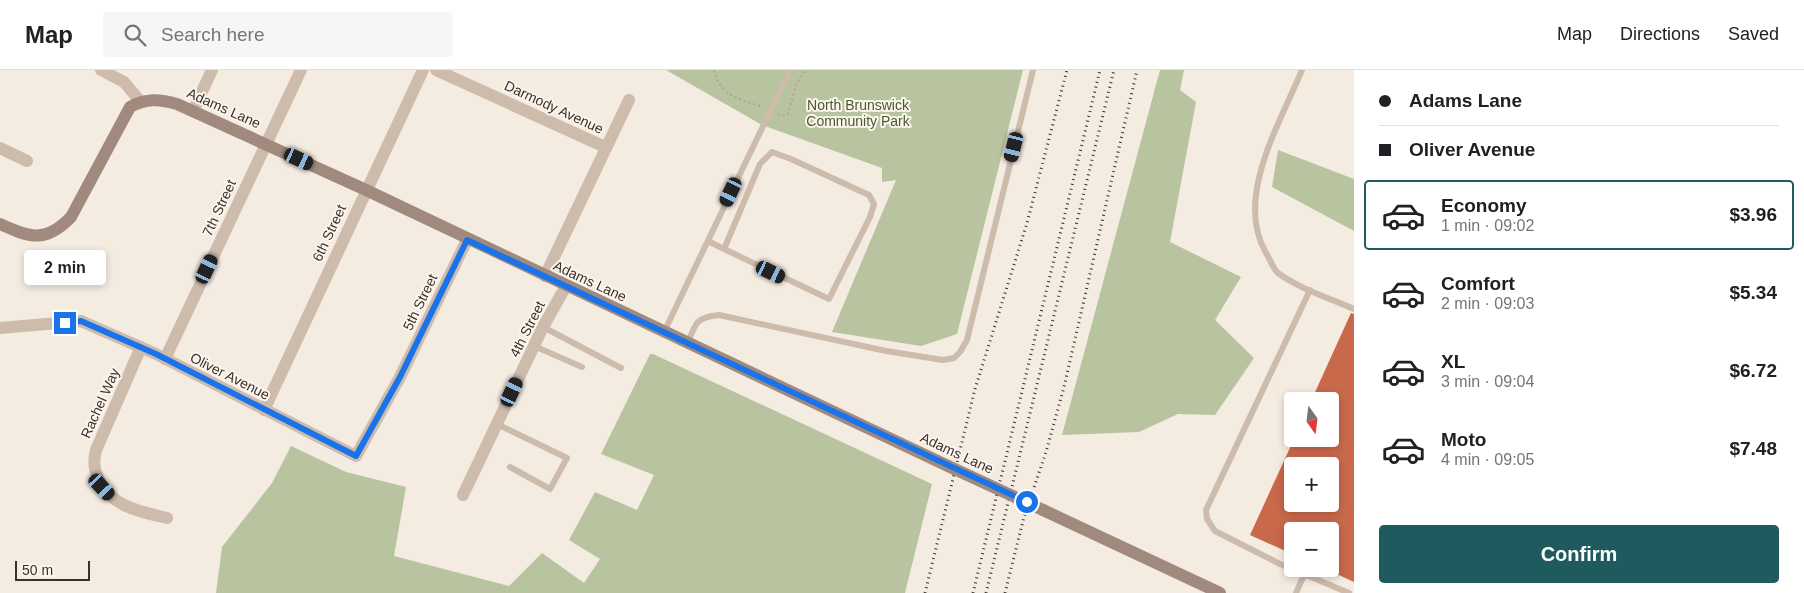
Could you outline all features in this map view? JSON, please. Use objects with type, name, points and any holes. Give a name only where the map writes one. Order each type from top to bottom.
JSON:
[{"type":"street","points":[[0,224],[31,236],[46,236],[60,229],[71,217],[122,120],[130,107],[140,102],[124,82],[101,70]]},
{"type":"street","points":[[193,111],[212,70]]},
{"type":"street","name":"7th Street","points":[[165,359],[301,70]]},
{"type":"street","name":"6th Street","points":[[264,410],[423,70]]},
{"type":"street","name":"Darmody Avenue","points":[[436,70],[605,147]]},
{"type":"street","name":"Adams Lane","points":[[140,102],[154,99],[166,101],[266,144],[1220,593]]},
{"type":"street","points":[[545,276],[629,100]]},
{"type":"street","points":[[0,148],[27,161]]},
{"type":"street","name":"5th Street","points":[[400,377],[467,240]]},
{"type":"street","name":"4th Street","points":[[463,495],[543,327],[566,286]]},
{"type":"street","name":"Oliver Avenue","points":[[0,328],[81,321],[165,359],[356,456],[400,377]]},
{"type":"street","name":"Rachel Way","points":[[141,348],[96,450],[94,459],[95,471],[102,487],[115,501],[138,511],[168,518]]},
{"type":"lane","points":[[664,332],[790,70]]},
{"type":"lane","points":[[688,343],[693,327],[699,320],[707,316],[719,314],[886,351],[942,360],[954,358],[967,340],[1033,70]]},
{"type":"lane","points":[[1302,70],[1261,167],[1254,203],[1255,224],[1262,247],[1277,272],[1310,290],[1354,309]]},
{"type":"lane","points":[[708,241],[724,250],[829,299],[870,217],[874,204],[869,195],[772,152],[760,164],[724,250]]},
{"type":"lane","points":[[1284,565],[1215,531],[1207,520],[1206,510],[1310,290]]},
{"type":"lane","points":[[543,327],[621,368]]},
{"type":"lane","points":[[534,346],[582,367]]},
{"type":"lane","points":[[497,424],[567,458],[550,489],[510,467]]},
{"type":"lane","points":[[1296,593],[1303,577]]},
{"type":"lane","points":[[1309,577],[1349,593]]},
{"type":"path","points":[[714,70],[716,79],[725,92],[764,107]]},
{"type":"path","points":[[775,112],[782,116],[788,114],[797,82],[806,70]]},
{"type":"green space","name":"North Brunswick Community Park","points":[[666,70],[1023,70],[957,334],[921,346],[832,332],[896,180],[882,182],[882,168],[762,125]]},
{"type":"green space","points":[[1160,70],[1184,70],[1180,90],[1196,102],[1170,242],[1241,277],[1215,320],[1254,358],[1215,415],[1178,414],[1139,432],[1062,435]]},
{"type":"green space","points":[[1278,150],[1354,179],[1354,231],[1272,187]]},
{"type":"green space","points":[[650,354],[932,484],[905,593],[216,593],[222,547],[272,483],[291,446],[346,472],[406,487],[394,556],[509,586],[542,553],[584,583],[600,559],[569,540],[595,492],[637,510],[654,475],[601,454]]},
{"type":"building","points":[[1351,313],[1354,314],[1354,582],[1339,575],[1339,522],[1284,522],[1284,550],[1250,535],[1284,461],[1284,512],[1339,512],[1339,457],[1286,457],[1290,448],[1339,448],[1339,392],[1315,392]]},
{"type":"railway","points":[[925,593],[975,389],[1027,223],[1067,70]]},
{"type":"railway","points":[[973,593],[1100,70]]},
{"type":"railway","points":[[986,593],[1114,70]]},
{"type":"railway","points":[[1005,593],[1024,517],[1046,452],[1064,387],[1137,70]]},
{"type":"route","points":[[65,323],[81,321],[156,354],[186,371],[356,456],[400,377],[467,240],[1027,502]]}]
